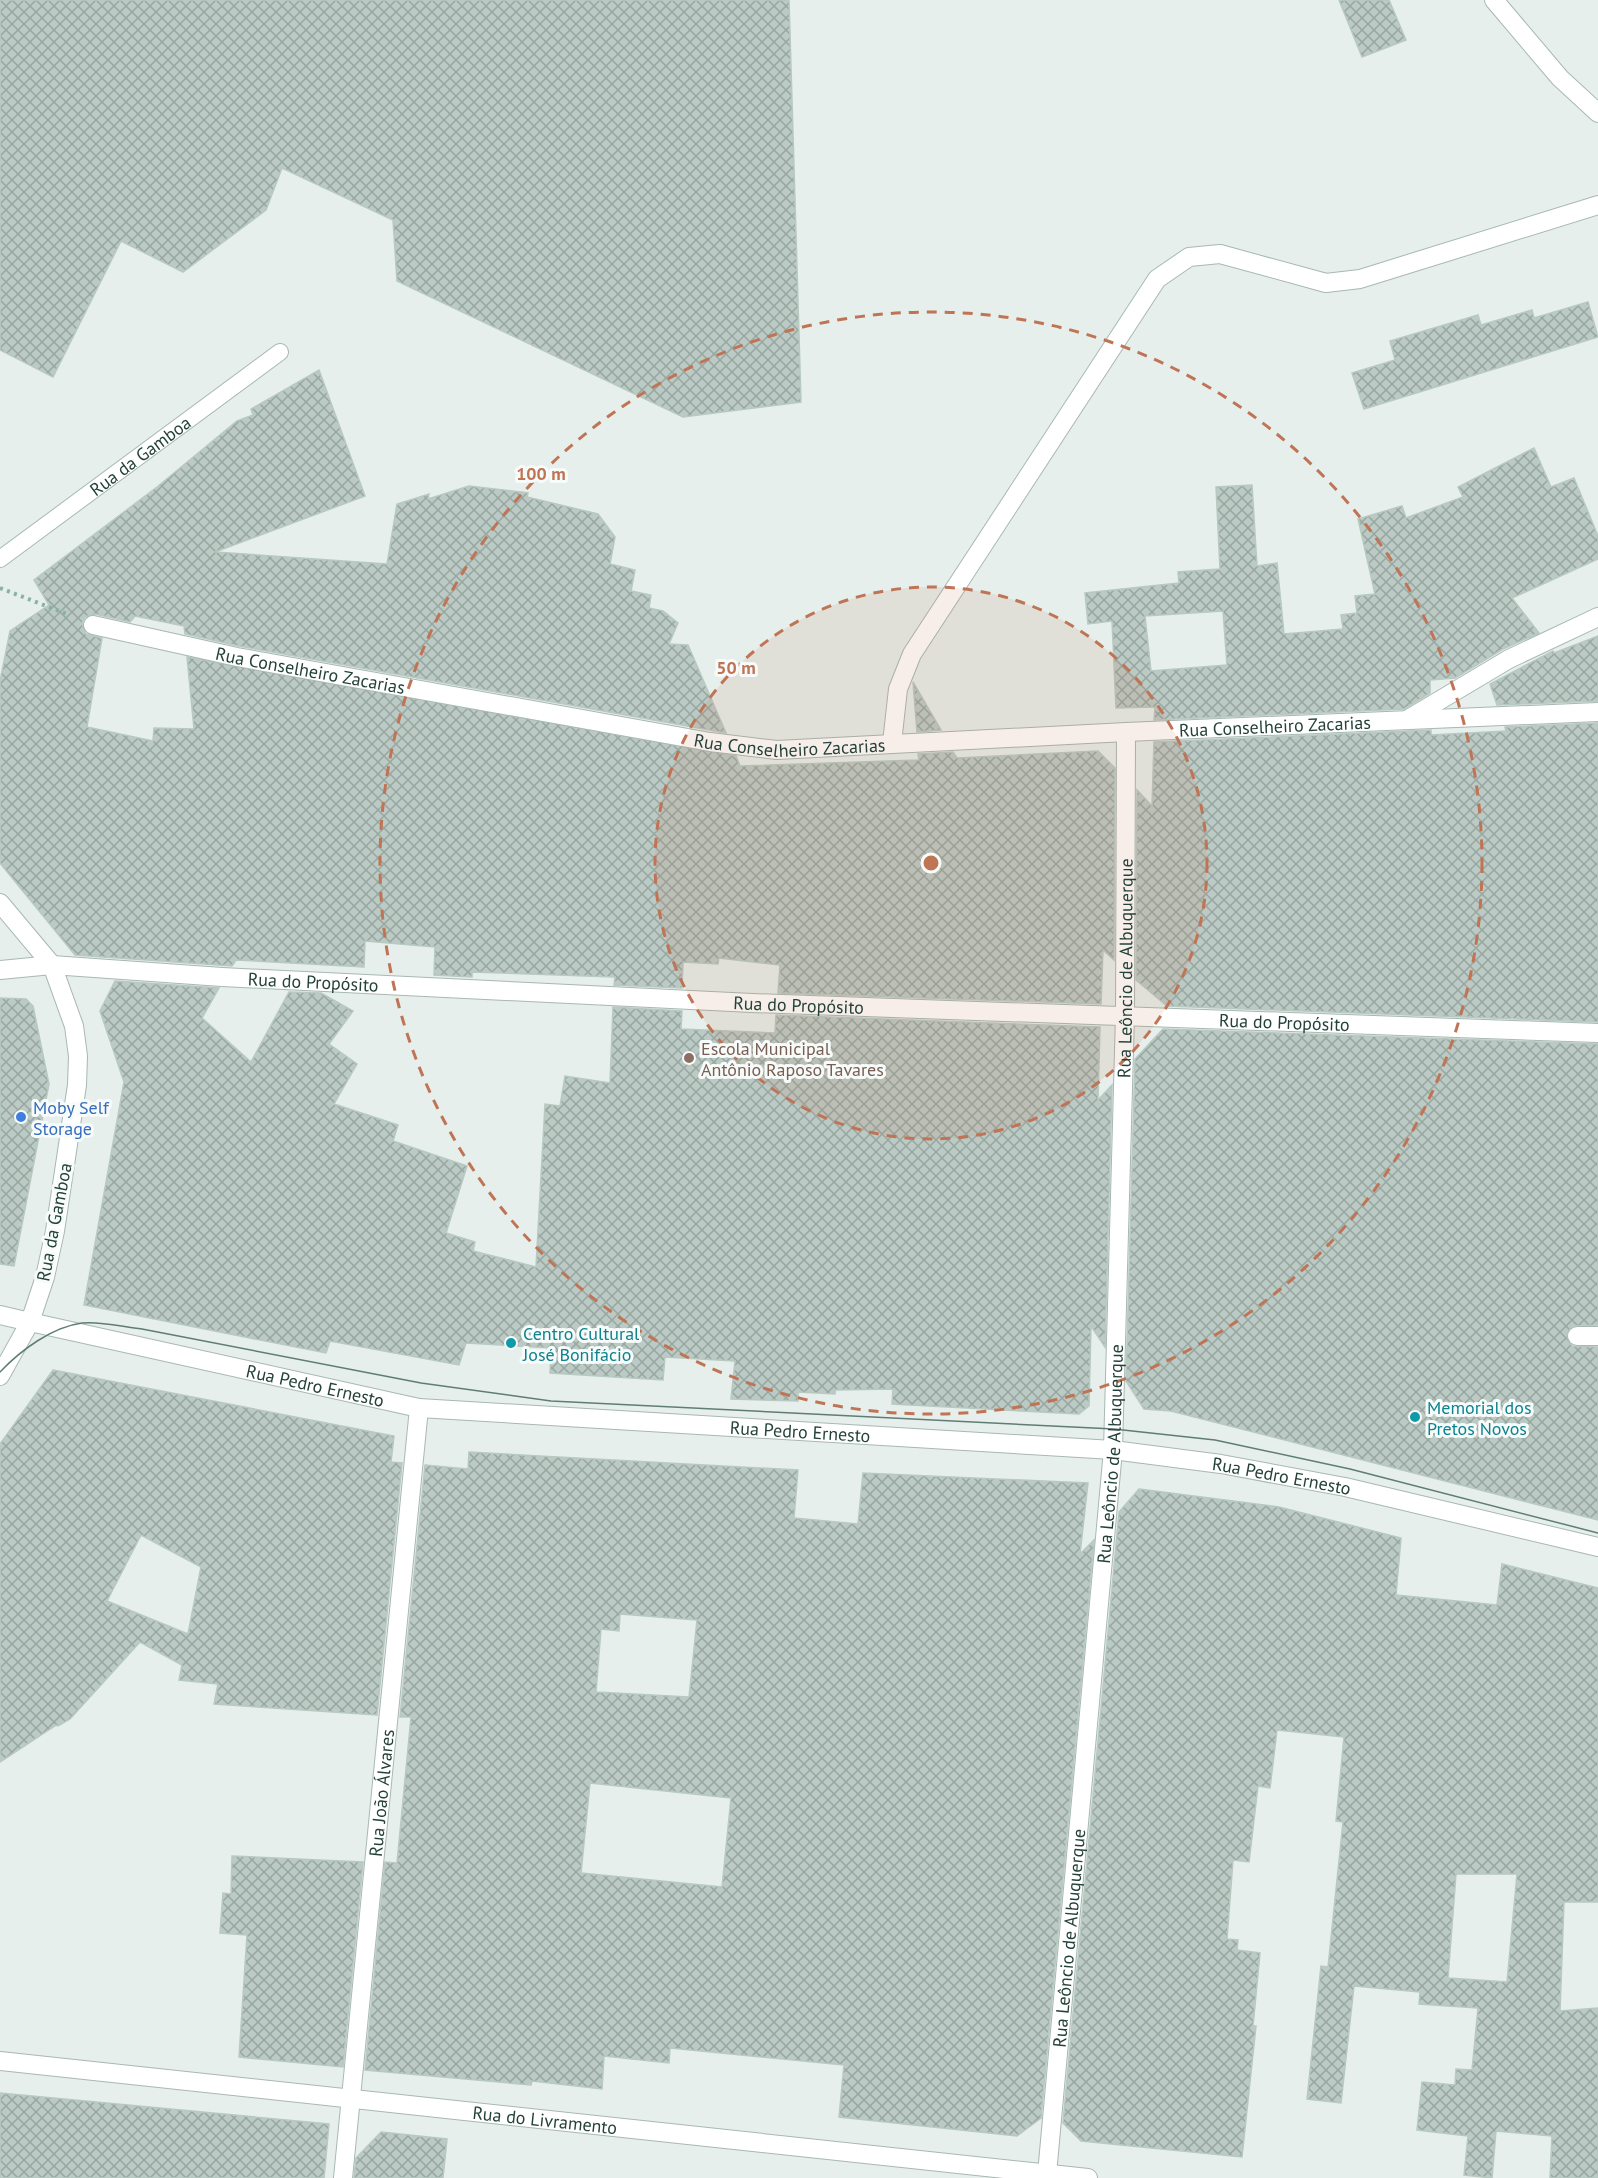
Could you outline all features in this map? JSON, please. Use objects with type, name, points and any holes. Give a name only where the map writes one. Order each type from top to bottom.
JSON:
[{"type":"street","points":[[1494,0],[1560,78],[1598,113]]},
{"type":"street","points":[[892,743],[898,689],[912,654],[1157,279],[1189,257],[1220,254],[1326,283],[1360,279],[1598,205]]},
{"type":"street","points":[[1408,719],[1469,681],[1598,616]]},
{"type":"street","name":"Rua Conselheiro Zacarias","points":[[93,625],[237,657],[710,742],[777,750],[1126,732],[1598,712]]},
{"type":"street","name":"Rua Leôncio de Albuquerque","points":[[1047,2174],[1113,1450],[1125,1015],[1126,732]]},
{"type":"street","name":"Rua da Gamboa","points":[[0,903],[52,965],[74,1026],[78,1056],[78,1085],[55,1231],[45,1277],[30,1322],[0,1376]]},
{"type":"street","name":"Rua do Propósito","points":[[0,970],[52,965],[222,977],[752,1003],[1598,1033]]},
{"type":"street","name":"Rua Pedro Ernesto","points":[[0,1315],[419,1408],[1113,1450],[1221,1464],[1345,1487],[1598,1547]]},
{"type":"street","points":[[1578,1336],[1598,1336]]},
{"type":"street","name":"Rua João Álvares","points":[[343,2178],[419,1408]]},
{"type":"street","name":"Rua do Livramento","points":[[0,2061],[1088,2178]]},
{"type":"lane","name":"Rua da Gamboa","points":[[0,559],[280,352]]},
{"type":"path","points":[[0,588],[93,625]]},
{"type":"building","points":[[0,0],[789,0],[801,402],[683,417],[397,281],[393,220],[282,168],[266,210],[183,272],[121,241],[53,377],[0,350]]},
{"type":"building","points":[[1339,0],[1389,0],[1406,40],[1362,57]]},
{"type":"building","points":[[1588,302],[1598,337],[1364,409],[1352,373],[1395,360],[1390,341],[1478,315],[1481,325],[1532,310],[1534,318]]},
{"type":"building","points":[[319,370],[365,496],[215,552],[387,564],[397,504],[429,494],[428,499],[469,486],[528,493],[527,497],[598,514],[615,537],[610,564],[635,570],[631,591],[651,595],[649,608],[663,611],[678,623],[669,644],[688,645],[726,733],[239,646],[185,634],[184,626],[135,616],[130,622],[95,614],[85,617],[82,623],[86,634],[102,638],[87,727],[153,741],[154,728],[194,729],[187,657],[736,756],[740,766],[919,760],[918,754],[953,752],[957,758],[1098,751],[1115,768],[1114,960],[1103,950],[1101,1004],[778,993],[780,965],[719,958],[718,964],[683,962],[682,988],[614,985],[615,977],[472,972],[472,977],[434,975],[435,947],[365,941],[364,967],[236,960],[232,966],[75,955],[0,863],[0,681],[10,631],[49,605],[34,580],[157,487],[237,421],[253,415],[251,409]]},
{"type":"building","points":[[1534,448],[1551,487],[1574,478],[1598,536],[1598,559],[1512,598],[1539,633],[1503,649],[1455,678],[1430,680],[1430,693],[1404,709],[1154,720],[1155,707],[1116,708],[1112,621],[1088,624],[1085,593],[1179,583],[1178,572],[1220,569],[1216,487],[1252,485],[1257,566],[1277,563],[1284,634],[1343,629],[1341,615],[1357,613],[1355,596],[1375,594],[1358,519],[1402,506],[1406,518],[1463,497],[1458,487]],"holes":[[[1223,611],[1227,665],[1151,671],[1145,616]]]},
{"type":"building","points":[[1598,636],[1598,701],[1497,705],[1490,684],[1553,651],[1554,653]]},
{"type":"building","points":[[913,682],[941,730],[917,732]]},
{"type":"building","points":[[1598,723],[1598,1022],[1167,1006],[1136,980],[1137,790],[1152,806],[1154,742],[1431,730],[1431,735],[1506,731],[1505,727]]},
{"type":"building","points":[[115,981],[219,988],[202,1018],[251,1062],[289,992],[321,993],[353,1011],[329,1044],[357,1064],[334,1104],[398,1125],[393,1141],[467,1166],[446,1233],[475,1242],[473,1251],[536,1267],[545,1104],[560,1106],[565,1076],[610,1083],[613,1007],[682,1011],[681,1029],[775,1033],[776,1015],[1100,1027],[1098,1100],[1112,1085],[1105,1347],[1091,1326],[1089,1406],[1079,1414],[892,1404],[893,1389],[835,1390],[835,1394],[798,1392],[798,1401],[731,1399],[735,1361],[665,1357],[663,1380],[550,1373],[551,1348],[466,1343],[459,1365],[330,1341],[326,1353],[84,1305],[124,1082],[100,1011]]},
{"type":"building","name":"Moby Self Storage","points":[[0,998],[26,999],[33,1006],[49,1084],[14,1266],[0,1264]]},
{"type":"building","points":[[1163,1029],[1598,1044],[1598,1325],[1572,1326],[1566,1335],[1572,1346],[1598,1347],[1598,1520],[1171,1411],[1144,1409],[1126,1381],[1135,1059]]},
{"type":"building","points":[[53,1370],[394,1436],[391,1462],[402,1463],[377,1715],[214,1704],[218,1684],[179,1680],[182,1665],[140,1642],[70,1719],[56,1725],[0,1762],[0,1444]],"holes":[[[141,1535],[201,1567],[188,1634],[107,1601]]]},
{"type":"building","points":[[469,1452],[798,1470],[794,1518],[858,1524],[863,1473],[1088,1483],[1080,1554],[1094,1540],[1041,2118],[1017,2136],[839,2117],[844,2065],[670,2048],[669,2063],[604,2056],[602,2089],[532,2081],[531,2085],[365,2070],[385,1862],[397,1863],[411,1717],[400,1717],[425,1465],[468,1469]],"holes":[[[620,1614],[697,1620],[689,1697],[596,1692],[601,1629],[619,1631]],[[590,1783],[731,1798],[722,1887],[581,1873]]]},
{"type":"building","points":[[1139,1489],[1279,1507],[1401,1538],[1396,1595],[1497,1605],[1502,1564],[1598,1588],[1598,1902],[1564,1902],[1560,2011],[1598,2008],[1598,2178],[1550,2178],[1552,2136],[1496,2131],[1492,2178],[1464,2175],[1468,2136],[1417,2130],[1422,2082],[1455,2085],[1456,2069],[1472,2070],[1478,2008],[1419,2004],[1420,1992],[1354,1986],[1341,2103],[1307,2099],[1321,1966],[1328,1967],[1343,1822],[1336,1821],[1344,1737],[1277,1730],[1270,1788],[1258,1786],[1249,1862],[1233,1860],[1227,1939],[1238,1940],[1237,1950],[1260,1953],[1253,2026],[1256,2026],[1242,2157],[1081,2141],[1063,2123],[1119,1512]],"holes":[[[1456,1874],[1517,1874],[1507,1982],[1448,1978]]]},
{"type":"building","points":[[232,1856],[363,1862],[343,2067],[239,2057],[247,1935],[220,1933],[223,1893],[231,1894]]},
{"type":"building","points":[[0,2093],[329,2124],[324,2178],[0,2178]]},
{"type":"building","points":[[381,2132],[447,2139],[443,2178],[354,2178],[356,2158]]},
{"type":"tram line","points":[[0,1372],[27,1348],[48,1334],[71,1325],[104,1323],[421,1383],[551,1401],[1114,1429],[1215,1440],[1350,1469],[1598,1533]]},
{"type":"place","name":"Escola Municipal Antônio Raposo Tavares","points":[[689,1058]]},
{"type":"place","name":"Moby Self Storage","points":[[21,1117]]},
{"type":"place","name":"Centro Cultural José Bonifácio","points":[[511,1343]]},
{"type":"place","name":"Memorial dos Pretos Novos","points":[[1415,1417]]}]
